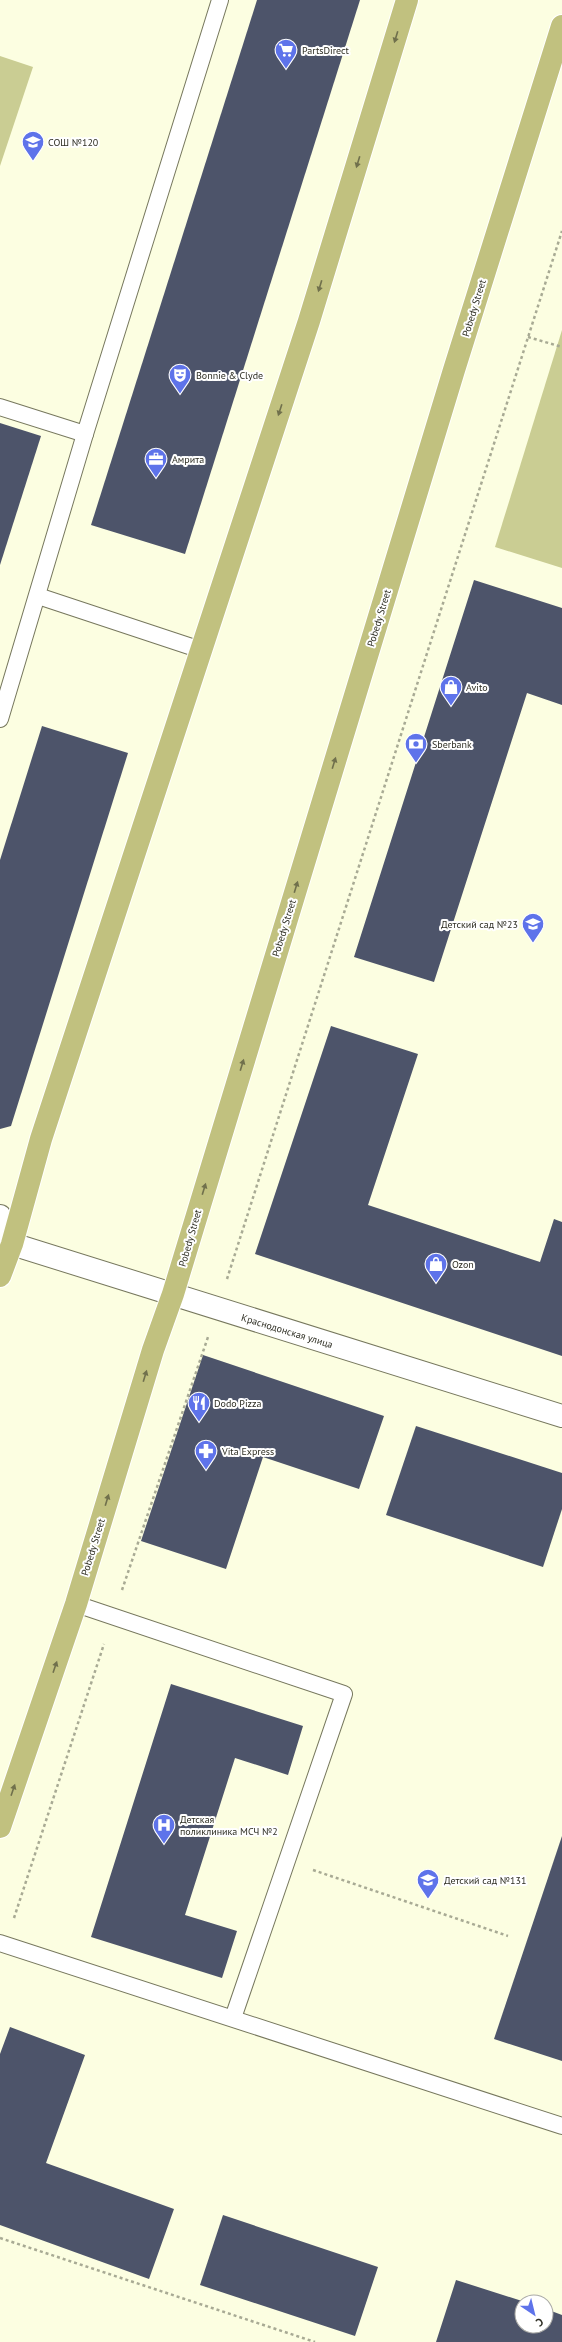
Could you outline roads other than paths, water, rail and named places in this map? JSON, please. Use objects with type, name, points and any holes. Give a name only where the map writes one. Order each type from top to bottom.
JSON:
[{"type":"main road","points":[[0,1276],[6,1244],[309,321],[407,0]]},
{"type":"main road","name":"Pobedy Street","points":[[0,1827],[76,1604],[153,1350],[173,1294],[454,370],[562,26]]},
{"type":"street","points":[[0,1216],[6,1244]]},
{"type":"street","name":"Краснодонская улица","points":[[6,1244],[173,1294],[562,1416]]},
{"type":"lane","points":[[0,719],[38,596],[85,434],[220,0]]},
{"type":"lane","points":[[0,407],[85,434]]},
{"type":"lane","points":[[38,596],[201,650]]},
{"type":"lane","points":[[76,1604],[344,1694],[233,2018]]},
{"type":"lane","points":[[3,1944],[562,2126]]},
{"type":"place","name":"PartsDirect","points":[[286,70]]},
{"type":"place","name":"СОШ №120","points":[[33,162]]},
{"type":"place","name":"Bonnie & Clyde","points":[[180,394]]},
{"type":"place","name":"Амрита","points":[[156,478]]},
{"type":"place","name":"Avito","points":[[451,706]]},
{"type":"place","name":"Sberbank","points":[[416,764]]},
{"type":"place","name":"Детский сад №23","points":[[533,944]]},
{"type":"place","name":"Ozon","points":[[436,1284]]},
{"type":"place","name":"Dodo Pizza","points":[[199,1422]]},
{"type":"place","name":"Vita Express","points":[[206,1470]]},
{"type":"place","name":"Детская поликлиника МСЧ №2","points":[[164,1844]]},
{"type":"place","name":"Детский сад №131","points":[[428,1900]]}]
